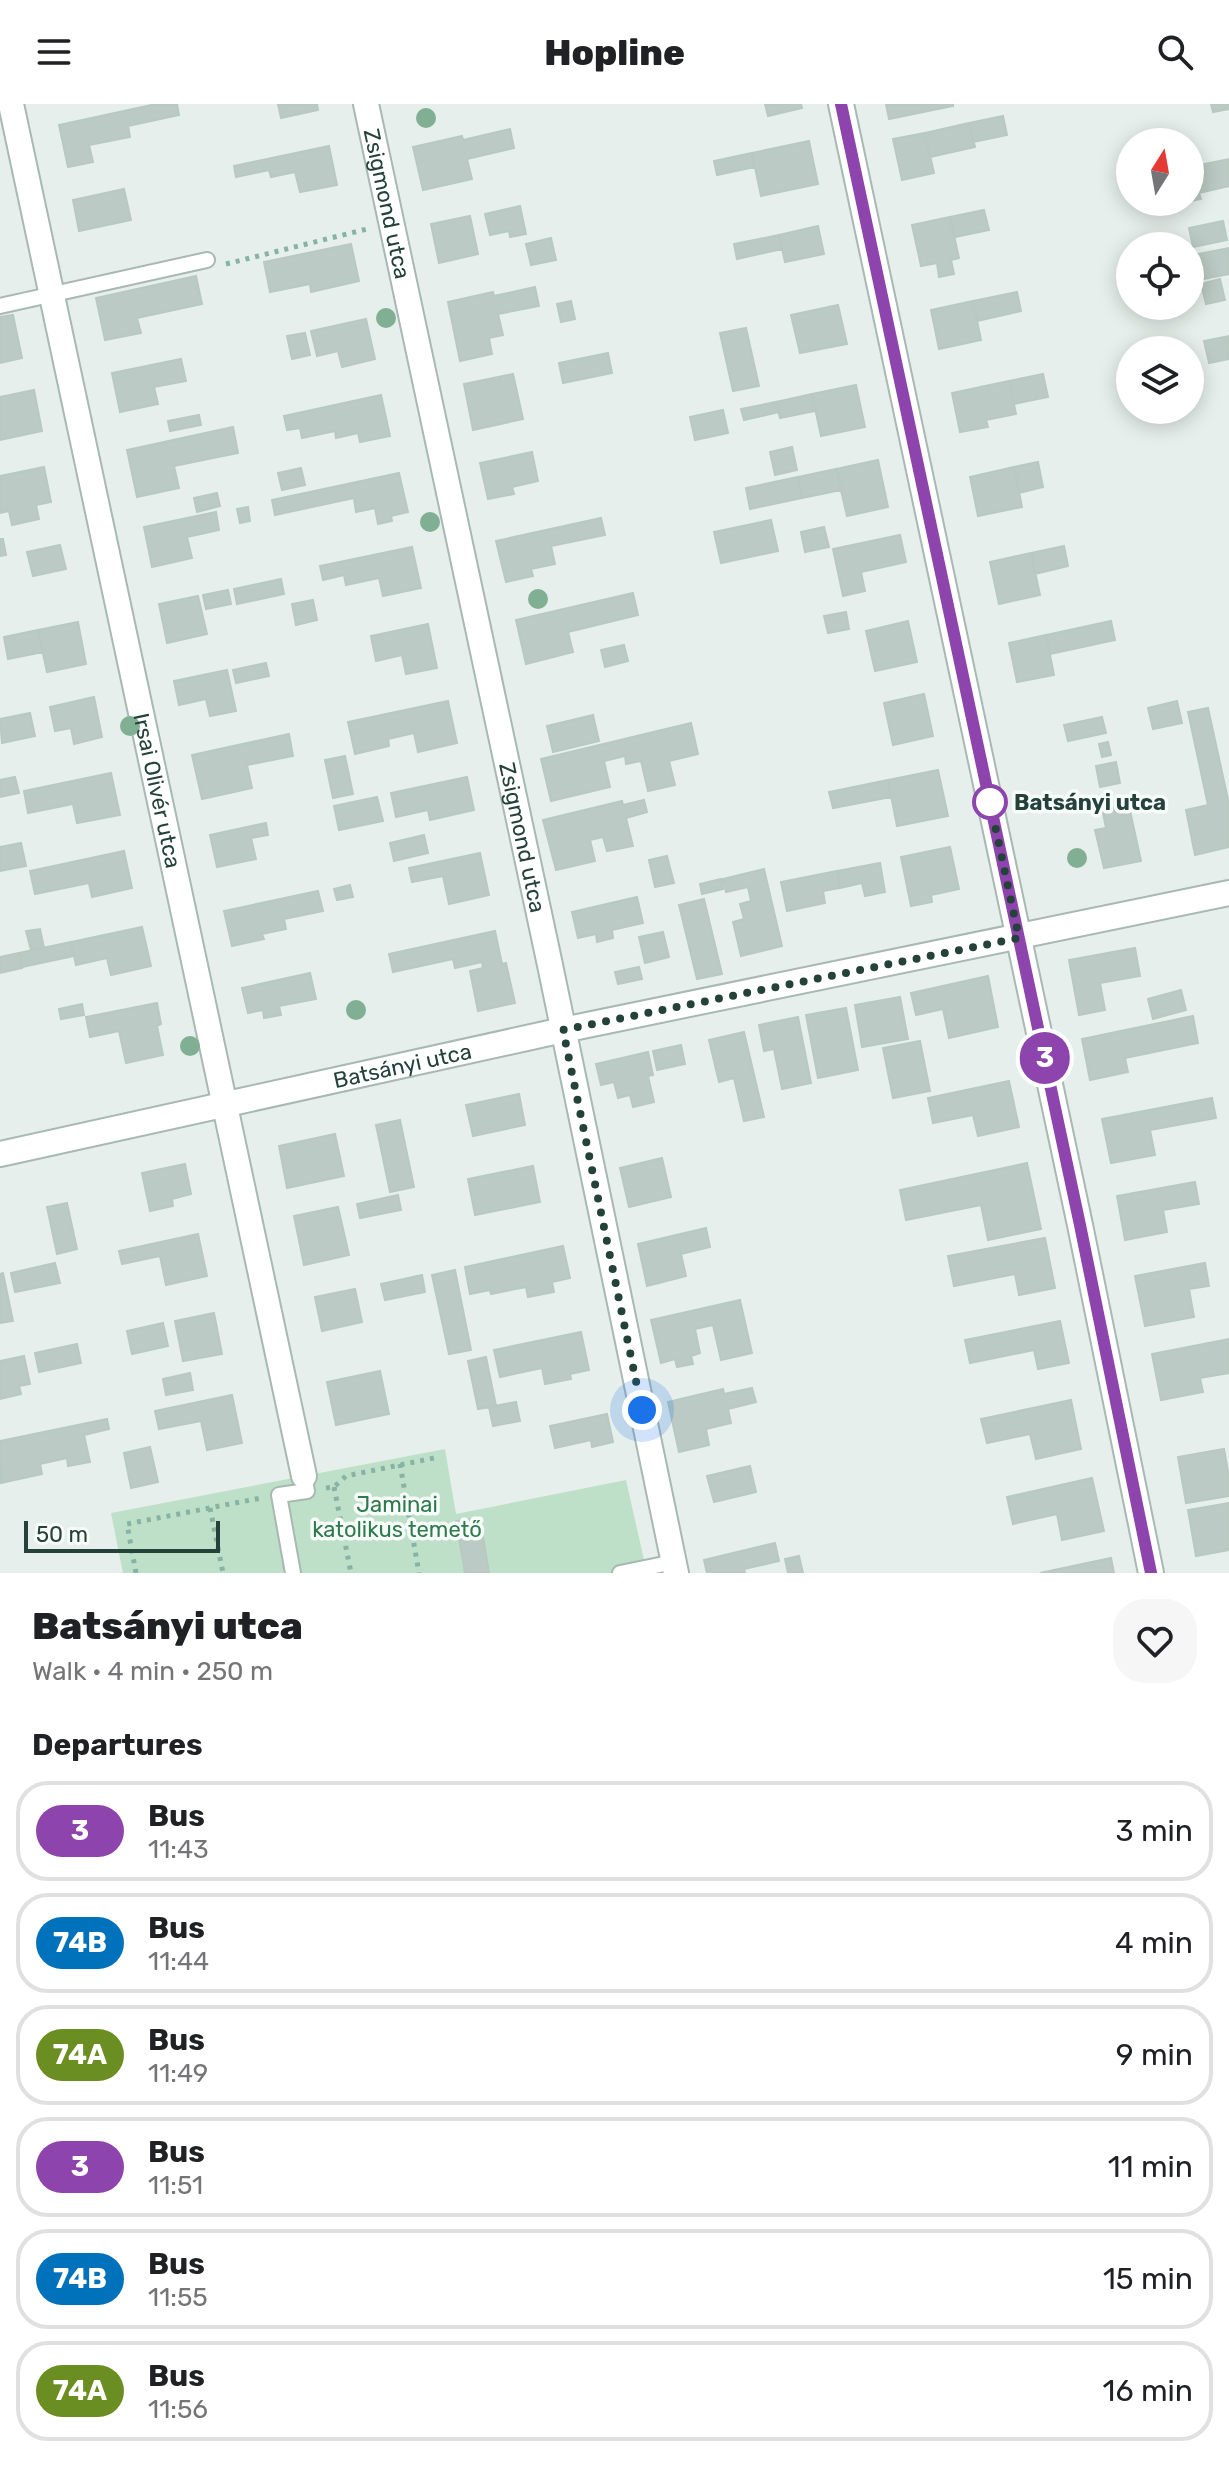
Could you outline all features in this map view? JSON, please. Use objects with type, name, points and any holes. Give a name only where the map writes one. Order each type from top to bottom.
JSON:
[{"type":"street","name":"Irsai Olivér utca","points":[[11,104],[304,1476]]},
{"type":"street","name":"Zsigmond utca","points":[[366,104],[675,1568]]},
{"type":"street","points":[[841,104],[1151,1573]]},
{"type":"street","name":"Batsányi utca","points":[[0,1154],[563,1030],[1229,893]]},
{"type":"lane","points":[[0,306],[207,260]]},
{"type":"lane","points":[[293,1573],[279,1495],[307,1491],[304,1476]]},
{"type":"lane","points":[[620,1573],[675,1568]]},
{"type":"path","points":[[223,264],[392,223]]},
{"type":"path","points":[[351,1573],[334,1487],[346,1476],[439,1457]]},
{"type":"path","points":[[400,1464],[419,1573]]},
{"type":"path","points":[[136,1573],[127,1524],[279,1495]]},
{"type":"path","points":[[210,1508],[223,1573]]},
{"type":"green space","name":"Jaminai katolikus temető","points":[[445,1449],[456,1514],[626,1480],[647,1573],[123,1573],[111,1513]]},
{"type":"building","points":[[156,104],[177,104],[179,115],[128,126],[130,137],[89,145],[93,162],[68,167],[59,125]]},
{"type":"building","points":[[278,104],[317,104],[318,110],[281,118]]},
{"type":"building","points":[[765,104],[801,104],[802,108],[768,116]]},
{"type":"building","points":[[886,104],[953,104],[953,106],[889,119]]},
{"type":"building","points":[[1211,104],[1229,104],[1229,109],[1213,112]]},
{"type":"building","points":[[1003,116],[1007,135],[973,142],[969,123]]},
{"type":"building","points":[[969,123],[975,147],[930,157],[925,133]]},
{"type":"building","points":[[510,129],[514,148],[467,159],[472,179],[423,190],[413,147]]},
{"type":"building","points":[[925,133],[934,173],[902,180],[893,139]]},
{"type":"building","points":[[809,141],[818,184],[761,196],[752,153]]},
{"type":"building","points":[[329,146],[337,185],[300,192],[295,172],[271,177],[269,170],[236,177],[234,166]]},
{"type":"building","points":[[752,153],[755,167],[717,175],[714,161]]},
{"type":"building","points":[[1229,159],[1229,186],[1204,192],[1204,164]]},
{"type":"building","points":[[124,189],[131,220],[79,231],[73,200]]},
{"type":"building","points":[[520,206],[526,234],[510,237],[509,231],[490,235],[485,214]]},
{"type":"building","points":[[984,210],[989,230],[955,237],[950,217]]},
{"type":"building","points":[[470,216],[478,254],[439,263],[431,224]]},
{"type":"building","points":[[950,217],[959,258],[951,260],[954,274],[939,277],[937,263],[921,266],[912,225]]},
{"type":"building","points":[[1223,221],[1227,240],[1204,245],[1204,232],[1190,232],[1189,228]]},
{"type":"building","points":[[818,226],[824,254],[785,262],[779,235]]},
{"type":"building","points":[[779,235],[782,249],[737,259],[734,244]]},
{"type":"building","points":[[551,238],[556,260],[531,265],[526,244]]},
{"type":"building","points":[[351,244],[359,281],[311,292],[310,284],[270,292],[264,262]]},
{"type":"building","points":[[1229,248],[1229,274],[1204,279],[1204,253]]},
{"type":"building","points":[[196,276],[202,304],[137,318],[141,333],[105,340],[96,298]]},
{"type":"building","points":[[1220,279],[1225,300],[1206,304],[1204,283]]},
{"type":"building","points":[[535,287],[539,306],[498,314],[503,335],[489,338],[492,354],[460,361],[448,302]]},
{"type":"building","points":[[1017,292],[1021,311],[977,321],[973,301]]},
{"type":"building","points":[[571,301],[575,319],[561,322],[557,304]]},
{"type":"building","points":[[973,301],[981,340],[939,349],[931,310]]},
{"type":"building","points":[[838,305],[847,344],[800,353],[791,315]]},
{"type":"building","points":[[13,315],[22,358],[0,363],[0,317]]},
{"type":"building","points":[[366,319],[375,359],[342,367],[338,351],[317,356],[311,331]]},
{"type":"building","points":[[746,328],[759,386],[733,391],[720,333]]},
{"type":"building","points":[[305,333],[310,355],[292,359],[287,336]]},
{"type":"building","points":[[1229,336],[1229,359],[1209,363],[1204,341]]},
{"type":"building","points":[[608,353],[612,373],[563,383],[559,363]]},
{"type":"building","points":[[181,359],[186,381],[154,387],[158,404],[120,412],[112,373]]},
{"type":"building","points":[[513,374],[523,419],[473,430],[464,384]]},
{"type":"building","points":[[1043,374],[1048,397],[1014,404],[1009,381]]},
{"type":"building","points":[[1009,381],[1016,414],[986,420],[988,427],[960,432],[952,393]]},
{"type":"building","points":[[856,385],[865,427],[821,436],[812,394]]},
{"type":"building","points":[[34,390],[42,431],[0,440],[0,397]]},
{"type":"building","points":[[812,394],[815,411],[780,418],[776,402]]},
{"type":"building","points":[[381,395],[390,436],[360,442],[358,433],[336,438],[335,431],[302,438],[300,428],[287,430],[284,416]]},
{"type":"building","points":[[776,402],[779,412],[744,420],[741,409]]},
{"type":"building","points":[[723,410],[728,433],[695,440],[690,417]]},
{"type":"building","points":[[199,415],[201,425],[170,431],[168,421]]},
{"type":"building","points":[[233,427],[238,453],[174,466],[179,488],[137,497],[127,450]]},
{"type":"building","points":[[792,447],[797,470],[775,475],[770,452]]},
{"type":"building","points":[[532,452],[538,481],[512,487],[514,494],[488,499],[480,463]]},
{"type":"building","points":[[878,460],[888,507],[847,516],[836,469]]},
{"type":"building","points":[[1038,462],[1043,487],[1019,493],[1014,467]]},
{"type":"building","points":[[44,467],[51,502],[36,505],[39,519],[12,525],[9,511],[0,513],[0,476]]},
{"type":"building","points":[[1014,467],[1022,507],[978,516],[970,477]]},
{"type":"building","points":[[301,468],[305,485],[282,490],[278,473]]},
{"type":"building","points":[[836,469],[841,490],[802,498],[798,477]]},
{"type":"building","points":[[399,473],[408,512],[391,516],[392,521],[378,524],[375,508],[356,512],[354,498],[275,515],[272,500]]},
{"type":"building","points":[[798,477],[802,498],[750,509],[746,488]]},
{"type":"building","points":[[217,493],[220,506],[197,512],[194,498]]},
{"type":"building","points":[[248,507],[250,521],[240,523],[237,509]]},
{"type":"building","points":[[216,512],[219,530],[187,537],[192,558],[152,567],[144,527]]},
{"type":"building","points":[[601,518],[605,535],[551,546],[555,564],[531,569],[533,576],[506,582],[496,541]]},
{"type":"building","points":[[771,520],[778,551],[721,563],[714,532]]},
{"type":"building","points":[[824,527],[829,547],[805,552],[801,532]]},
{"type":"building","points":[[900,535],[906,562],[861,572],[865,591],[843,596],[833,549]]},
{"type":"building","points":[[0,539],[3,539],[6,555],[0,556]]},
{"type":"building","points":[[60,545],[66,569],[33,576],[27,552]]},
{"type":"building","points":[[1064,546],[1068,566],[1035,574],[1031,553]]},
{"type":"building","points":[[412,547],[421,588],[383,596],[379,578],[346,585],[344,575],[323,580],[320,566]]},
{"type":"building","points":[[1031,553],[1040,595],[999,604],[990,562]]},
{"type":"building","points":[[281,579],[284,594],[237,604],[234,589]]},
{"type":"building","points":[[228,590],[231,604],[206,609],[203,595]]},
{"type":"building","points":[[633,593],[638,615],[568,632],[573,652],[526,664],[516,620]]},
{"type":"building","points":[[198,596],[207,634],[167,643],[159,604]]},
{"type":"building","points":[[313,600],[317,620],[296,625],[292,604]]},
{"type":"building","points":[[846,612],[849,629],[828,633],[824,616]]},
{"type":"building","points":[[908,621],[917,662],[875,671],[866,631]]},
{"type":"building","points":[[1111,621],[1115,640],[1050,654],[1046,635]]},
{"type":"building","points":[[78,622],[86,664],[47,672],[38,630]]},
{"type":"building","points":[[428,624],[437,668],[406,674],[402,655],[376,661],[371,636]]},
{"type":"building","points":[[38,630],[43,652],[8,659],[4,637]]},
{"type":"building","points":[[1046,635],[1054,675],[1017,682],[1009,643]]},
{"type":"building","points":[[624,645],[628,661],[605,667],[601,650]]},
{"type":"building","points":[[266,663],[269,676],[236,683],[233,670]]},
{"type":"building","points":[[227,670],[236,711],[210,716],[206,699],[179,705],[174,681]]},
{"type":"building","points":[[924,694],[933,736],[893,745],[884,703]]},
{"type":"building","points":[[94,697],[102,737],[74,744],[71,728],[55,731],[50,707]]},
{"type":"building","points":[[448,701],[457,743],[418,752],[414,733],[388,739],[389,746],[355,754],[348,722]]},
{"type":"building","points":[[1177,701],[1182,723],[1153,729],[1148,708]]},
{"type":"building","points":[[1208,708],[1229,804],[1229,847],[1195,855],[1186,810],[1208,805],[1188,712]]},
{"type":"building","points":[[30,713],[35,736],[2,743],[0,719]]},
{"type":"building","points":[[593,715],[599,741],[553,752],[547,726]]},
{"type":"building","points":[[1102,717],[1106,733],[1068,741],[1064,725]]},
{"type":"building","points":[[691,723],[698,754],[669,761],[675,785],[648,791],[641,761],[626,764],[625,756],[604,761],[610,787],[551,801],[541,759]]},
{"type":"building","points":[[289,734],[293,756],[247,765],[252,788],[202,799],[192,755]]},
{"type":"building","points":[[1108,742],[1111,755],[1102,757],[1099,744]]},
{"type":"building","points":[[345,756],[353,794],[333,798],[325,760]]},
{"type":"building","points":[[1116,762],[1120,783],[1100,787],[1096,766]]},
{"type":"building","points":[[938,770],[948,816],[897,826],[888,780]]},
{"type":"building","points":[[111,773],[120,815],[77,823],[73,804],[28,813],[24,791]]},
{"type":"building","points":[[15,777],[19,793],[0,797],[0,780]]},
{"type":"building","points":[[467,777],[474,810],[430,820],[428,810],[396,817],[391,793]]},
{"type":"building","points":[[888,780],[891,797],[833,808],[829,792]]},
{"type":"building","points":[[377,797],[383,821],[339,830],[334,806]]},
{"type":"building","points":[[1127,797],[1141,861],[1104,868],[1095,830],[1106,828],[1101,803]]},
{"type":"building","points":[[644,800],[647,812],[626,818],[633,846],[607,851],[603,837],[590,840],[595,861],[556,870],[543,820],[622,801],[623,805]]},
{"type":"building","points":[[266,823],[268,835],[251,838],[256,859],[217,867],[210,835]]},
{"type":"building","points":[[424,835],[428,853],[394,861],[390,843]]},
{"type":"building","points":[[21,843],[26,866],[0,871],[0,847]]},
{"type":"building","points":[[950,847],[959,889],[931,895],[932,902],[911,906],[901,857]]},
{"type":"building","points":[[124,851],[132,888],[92,897],[89,883],[35,894],[30,871]]},
{"type":"building","points":[[480,853],[489,895],[449,904],[443,876],[412,882],[409,868]]},
{"type":"building","points":[[667,856],[674,883],[655,887],[649,860]]},
{"type":"building","points":[[880,863],[885,892],[865,896],[862,883],[840,888],[837,871]]},
{"type":"building","points":[[764,869],[782,946],[741,956],[733,922],[744,919],[740,904],[751,901],[748,887],[726,892],[723,879]]},
{"type":"building","points":[[837,871],[840,888],[823,891],[825,903],[787,911],[781,882]]},
{"type":"building","points":[[721,879],[723,889],[702,894],[700,884]]},
{"type":"building","points":[[350,885],[353,897],[337,900],[334,889]]},
{"type":"building","points":[[318,891],[323,911],[284,919],[286,929],[262,934],[264,939],[232,946],[224,911]]},
{"type":"building","points":[[637,897],[643,923],[612,930],[613,938],[597,942],[596,934],[578,938],[572,912]]},
{"type":"building","points":[[704,899],[722,974],[697,979],[679,905]]},
{"type":"building","points":[[142,927],[151,966],[111,975],[107,958],[76,965],[71,942]]},
{"type":"building","points":[[40,929],[44,948],[31,950],[26,931]]},
{"type":"building","points":[[495,931],[515,1003],[478,1011],[470,971],[483,968],[482,962],[455,968],[453,959],[393,972],[389,954]]},
{"type":"building","points":[[663,932],[669,957],[645,963],[639,937]]},
{"type":"building","points":[[71,942],[74,956],[22,967],[19,953]]},
{"type":"building","points":[[1135,948],[1140,976],[1100,983],[1105,1010],[1079,1015],[1069,960]]},
{"type":"building","points":[[19,953],[22,968],[0,973],[0,957]]},
{"type":"building","points":[[639,967],[642,979],[618,984],[615,972]]},
{"type":"building","points":[[310,973],[316,999],[279,1006],[281,1015],[264,1018],[263,1010],[248,1013],[242,988]]},
{"type":"building","points":[[988,976],[998,1027],[949,1038],[943,1009],[916,1015],[911,993]]},
{"type":"building","points":[[1181,990],[1186,1010],[1153,1019],[1148,999]]},
{"type":"building","points":[[900,997],[908,1039],[862,1047],[855,1005]]},
{"type":"building","points":[[157,1003],[161,1024],[157,1026],[163,1055],[126,1063],[119,1031],[90,1037],[86,1017]]},
{"type":"building","points":[[82,1004],[84,1015],[61,1019],[59,1009]]},
{"type":"building","points":[[846,1008],[858,1070],[818,1078],[806,1015]]},
{"type":"building","points":[[1193,1016],[1198,1043],[1125,1058],[1128,1072],[1090,1080],[1082,1039]]},
{"type":"building","points":[[798,1017],[811,1083],[782,1089],[774,1049],[764,1051],[759,1025]]},
{"type":"building","points":[[744,1032],[764,1117],[744,1121],[734,1078],[719,1082],[709,1040]]},
{"type":"building","points":[[920,1041],[930,1091],[893,1098],[883,1048]]},
{"type":"building","points":[[681,1045],[685,1064],[657,1070],[653,1051]]},
{"type":"building","points":[[648,1052],[653,1075],[648,1076],[654,1102],[633,1107],[630,1095],[618,1098],[614,1082],[601,1085],[596,1064]]},
{"type":"building","points":[[1009,1081],[1019,1127],[978,1136],[973,1115],[933,1123],[928,1098]]},
{"type":"building","points":[[519,1094],[525,1125],[473,1136],[466,1105]]},
{"type":"building","points":[[1212,1098],[1216,1118],[1150,1130],[1155,1155],[1111,1163],[1102,1119]]},
{"type":"building","points":[[400,1120],[414,1187],[390,1192],[376,1125]]},
{"type":"building","points":[[335,1134],[344,1176],[287,1188],[279,1146]]},
{"type":"building","points":[[662,1158],[671,1197],[629,1207],[620,1168]]},
{"type":"building","points":[[1027,1163],[1041,1229],[988,1240],[981,1205],[906,1220],[900,1190]]},
{"type":"building","points":[[185,1164],[191,1194],[172,1199],[173,1206],[150,1211],[142,1173]]},
{"type":"building","points":[[533,1166],[540,1202],[475,1215],[468,1179]]},
{"type":"building","points":[[1195,1182],[1199,1204],[1163,1210],[1167,1232],[1125,1240],[1117,1196]]},
{"type":"building","points":[[398,1195],[401,1210],[360,1218],[357,1204]]},
{"type":"building","points":[[67,1203],[77,1249],[57,1254],[47,1207]]},
{"type":"building","points":[[338,1207],[349,1255],[304,1265],[294,1216]]},
{"type":"building","points":[[706,1228],[710,1247],[681,1254],[686,1276],[647,1286],[638,1244]]},
{"type":"building","points":[[198,1234],[207,1276],[166,1285],[160,1256],[122,1264],[119,1251]]},
{"type":"building","points":[[1045,1238],[1055,1288],[1019,1295],[1015,1274],[954,1286],[948,1256]]},
{"type":"building","points":[[563,1246],[570,1278],[552,1282],[554,1292],[528,1297],[526,1287],[491,1294],[490,1290],[470,1294],[465,1267]]},
{"type":"building","points":[[55,1263],[60,1283],[15,1292],[11,1273]]},
{"type":"building","points":[[1205,1263],[1209,1286],[1189,1289],[1194,1317],[1145,1326],[1135,1276]]},
{"type":"building","points":[[455,1270],[471,1350],[449,1354],[432,1275]]},
{"type":"building","points":[[3,1273],[13,1321],[0,1323],[0,1274]]},
{"type":"building","points":[[422,1275],[425,1292],[385,1300],[381,1284]]},
{"type":"building","points":[[355,1289],[362,1322],[322,1331],[315,1297]]},
{"type":"building","points":[[740,1300],[752,1353],[721,1360],[713,1325],[695,1329],[700,1353],[691,1356],[693,1364],[677,1367],[675,1359],[661,1363],[651,1320]]},
{"type":"building","points":[[214,1313],[222,1354],[183,1361],[175,1321]]},
{"type":"building","points":[[1060,1321],[1069,1363],[1038,1369],[1034,1350],[970,1363],[965,1340]]},
{"type":"building","points":[[163,1323],[168,1346],[132,1354],[127,1331]]},
{"type":"building","points":[[581,1332],[589,1370],[570,1374],[571,1379],[545,1384],[542,1368],[500,1377],[494,1350]]},
{"type":"building","points":[[1229,1339],[1229,1373],[1200,1378],[1203,1392],[1161,1400],[1152,1354]]},
{"type":"building","points":[[77,1344],[81,1363],[39,1372],[35,1353]]},
{"type":"building","points":[[24,1356],[30,1384],[19,1386],[21,1394],[0,1399],[0,1361]]},
{"type":"building","points":[[486,1357],[496,1406],[478,1409],[468,1361]]},
{"type":"building","points":[[380,1371],[389,1414],[336,1425],[327,1382]]},
{"type":"building","points":[[190,1373],[193,1390],[166,1395],[163,1379]]},
{"type":"building","points":[[752,1388],[756,1402],[728,1409],[731,1423],[706,1429],[709,1445],[679,1452],[668,1402],[723,1389],[724,1394]]},
{"type":"building","points":[[232,1395],[242,1443],[207,1450],[201,1421],[159,1429],[155,1411]]},
{"type":"building","points":[[1071,1400],[1081,1449],[1036,1459],[1030,1434],[987,1443],[981,1419]]},
{"type":"building","points":[[516,1402],[520,1421],[493,1426],[489,1407]]},
{"type":"building","points":[[607,1414],[613,1442],[592,1447],[591,1440],[555,1448],[550,1426]]},
{"type":"building","points":[[107,1419],[109,1429],[84,1435],[90,1462],[68,1466],[67,1458],[40,1464],[42,1474],[1,1483],[0,1441]]},
{"type":"building","points":[[150,1447],[158,1482],[131,1488],[124,1453]]},
{"type":"building","points":[[1224,1449],[1229,1496],[1186,1503],[1178,1457]]},
{"type":"building","points":[[750,1466],[756,1492],[714,1502],[707,1476]]},
{"type":"building","points":[[1092,1478],[1104,1531],[1062,1540],[1057,1514],[1013,1524],[1007,1497]]},
{"type":"building","points":[[1229,1503],[1229,1550],[1196,1556],[1188,1510]]},
{"type":"building","points":[[480,1518],[489,1573],[465,1573],[456,1521]]},
{"type":"building","points":[[775,1543],[779,1561],[744,1569],[745,1573],[707,1573],[704,1560]]},
{"type":"building","points":[[799,1556],[803,1573],[788,1573],[785,1559]]},
{"type":"building","points":[[1111,1558],[1114,1573],[1040,1573]]},
{"type":"bus line","name":"3","points":[[841,104],[1151,1573]]},
{"type":"place","name":"Batsányi utca","points":[[990,802]]},
{"type":"route","points":[[642,1410],[563,1030],[1019,938],[990,802]]}]
